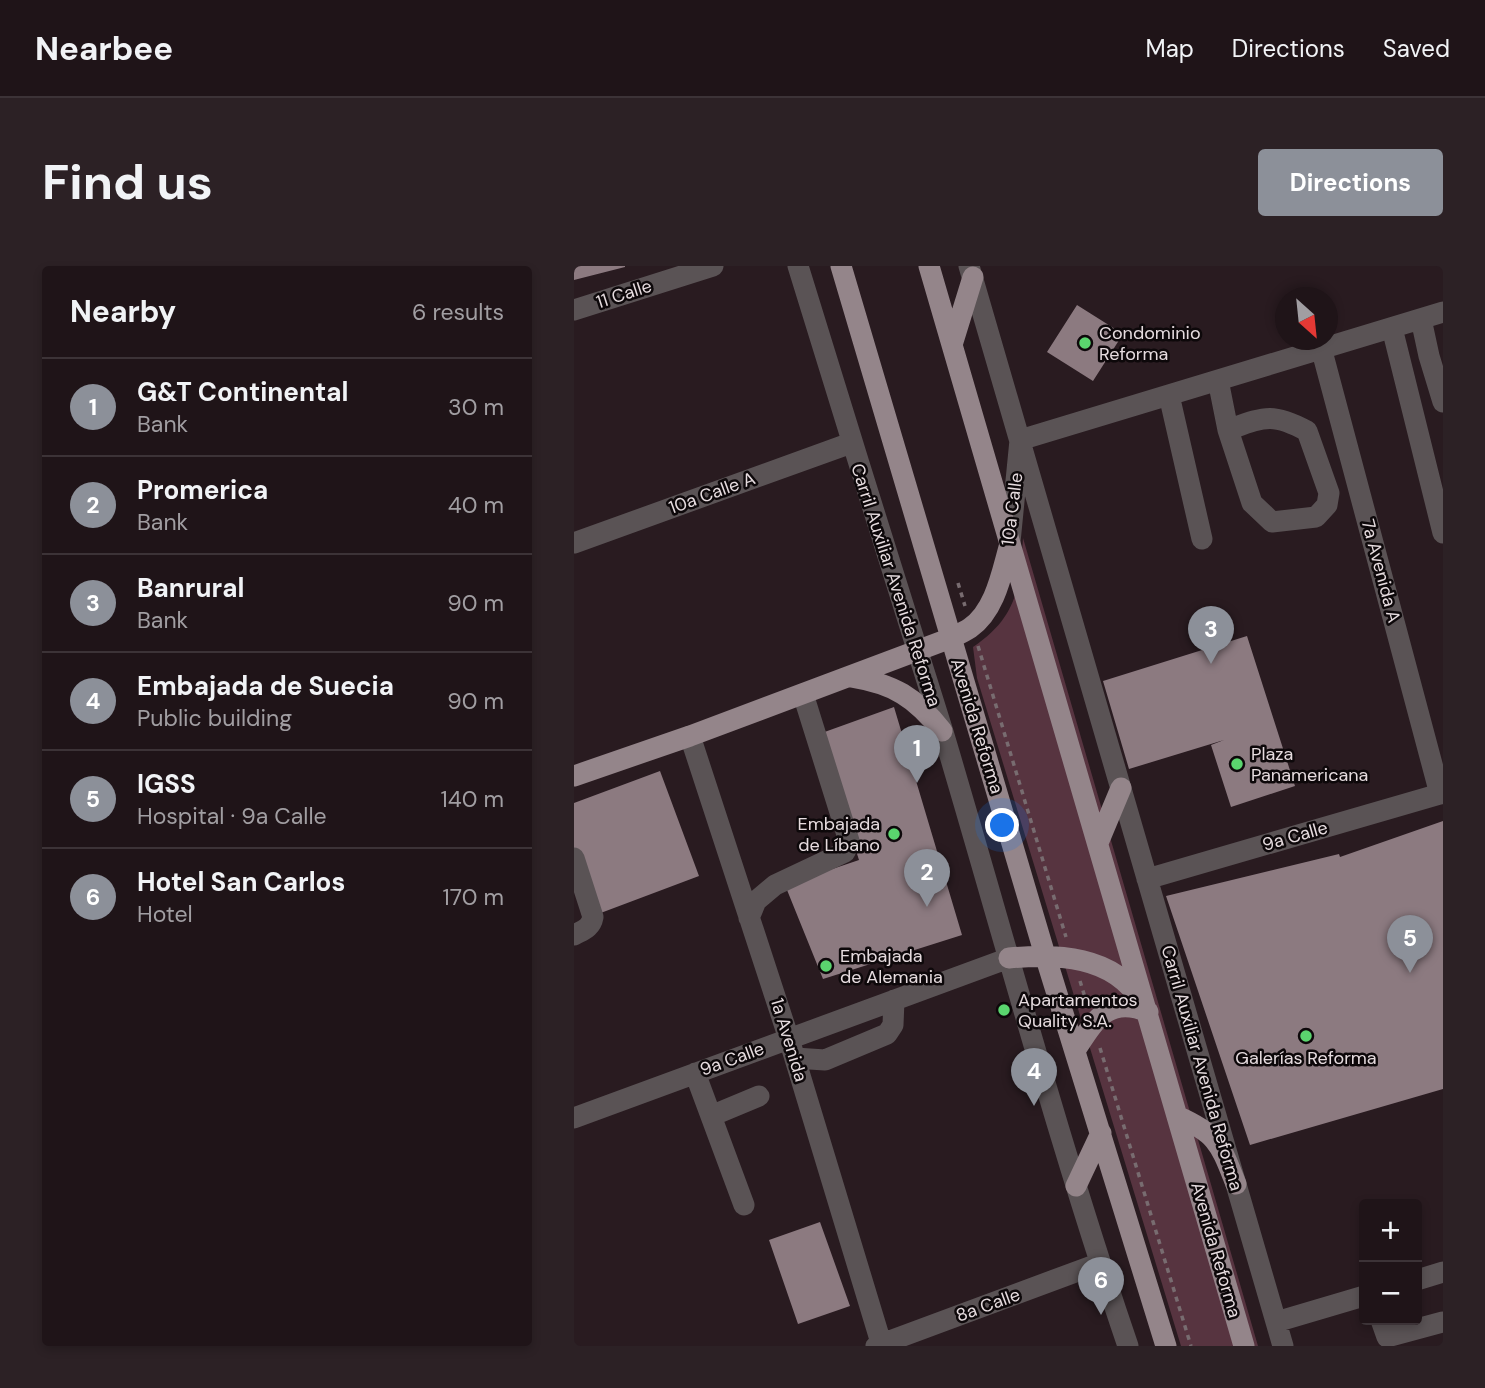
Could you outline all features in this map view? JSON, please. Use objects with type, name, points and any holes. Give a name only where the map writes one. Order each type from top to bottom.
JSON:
[{"type":"main road","name":"Avenida Reforma","points":[[841,266],[1045,955],[1166,1346]]},
{"type":"main road","name":"Avenida Reforma","points":[[929,266],[1244,1346]]},
{"type":"main road","points":[[952,345],[971,271]]},
{"type":"main road","name":"10a Calle","points":[[574,776],[803,694],[951,638],[972,627],[983,616],[992,600],[1010,544]]},
{"type":"main road","points":[[849,676],[877,681],[902,692],[925,709],[942,731]]},
{"type":"main road","points":[[1098,844],[1121,788]]},
{"type":"main road","points":[[1009,958],[1045,955],[1072,958],[1108,970],[1138,995],[1148,1012]]},
{"type":"main road","points":[[1076,1049],[1099,1016],[1114,1008],[1131,1007],[1148,1012]]},
{"type":"main road","points":[[1177,1116],[1201,1127],[1220,1144],[1236,1184]]},
{"type":"main road","points":[[1076,1186],[1101,1133]]},
{"type":"street","name":"11 Calle","points":[[574,310],[713,266]]},
{"type":"street","name":"Carril Auxiliar Avenida Reforma","points":[[798,266],[942,731],[1076,1186],[1128,1346]]},
{"type":"street","name":"Carril Auxiliar Avenida Reforma","points":[[971,271],[1283,1346]]},
{"type":"street","points":[[1338,340],[1392,328],[1443,312]]},
{"type":"street","points":[[1421,319],[1439,373],[1443,402]]},
{"type":"street","points":[[1392,328],[1443,533]]},
{"type":"street","points":[[1020,440],[1219,380],[1303,350]]},
{"type":"street","name":"7a Avenida A","points":[[1322,350],[1442,794]]},
{"type":"street","points":[[1219,380],[1228,430],[1252,503],[1272,522],[1316,517],[1327,505],[1329,493],[1307,431],[1284,419],[1260,418],[1228,430]]},
{"type":"street","points":[[1169,395],[1202,539]]},
{"type":"street","name":"10a Calle","points":[[1010,544],[1020,440]]},
{"type":"street","name":"10a Calle A","points":[[574,543],[851,443]]},
{"type":"street","points":[[749,918],[757,901],[775,885],[845,852],[849,841],[803,694]]},
{"type":"street","name":"1a Avenida","points":[[690,736],[792,1048],[880,1345]]},
{"type":"street","name":"9a Calle","points":[[1147,878],[1442,794]]},
{"type":"street","points":[[574,858],[593,917],[592,924],[587,929],[574,935]]},
{"type":"street","name":"9a Calle","points":[[574,1118],[695,1073],[792,1048],[894,1000],[1009,958]]},
{"type":"street","points":[[792,1048],[825,1060],[887,1034],[892,1026],[894,1000]]},
{"type":"street","points":[[695,1073],[744,1205]]},
{"type":"street","points":[[711,1116],[759,1096]]},
{"type":"street","name":"8a Calle","points":[[880,1345],[1100,1263]]},
{"type":"street","points":[[1422,1278],[1443,1272]]},
{"type":"street","points":[[1276,1322],[1359,1297]]},
{"type":"street","points":[[1390,1336],[1443,1322]]},
{"type":"path","points":[[955,573],[1191,1346]]},
{"type":"shaded area","points":[[1023,538],[1258,1346],[1181,1346],[977,678],[973,647],[999,624],[1013,600],[1020,572]]},
{"type":"building","points":[[574,266],[625,266],[625,267],[574,280]]},
{"type":"building","name":"Condominio Reforma","points":[[1077,305],[1123,334],[1093,381],[1047,352]]},
{"type":"building","points":[[1247,636],[1295,786],[1231,807],[1211,745],[1224,740],[1129,769],[1103,681]]},
{"type":"building","points":[[894,707],[962,935],[823,979],[785,885],[859,860],[819,734]]},
{"type":"building","points":[[660,771],[699,876],[598,914],[574,850],[574,803]]},
{"type":"building","name":"Galerías Reforma","points":[[1443,821],[1443,1089],[1250,1145],[1166,896],[1339,854],[1340,857]]},
{"type":"building","points":[[820,1222],[850,1306],[798,1324],[769,1240]]},
{"type":"place","name":"Condominio Reforma","points":[[1085,343]]},
{"type":"place","name":"Banrural","points":[[1211,664]]},
{"type":"place","name":"Plaza Panamericana","points":[[1237,764]]},
{"type":"place","name":"G&T Continental","points":[[917,783]]},
{"type":"place","name":"Embajada de Líbano","points":[[894,834]]},
{"type":"place","name":"Promerica","points":[[927,907]]},
{"type":"place","name":"Embajada de Alemania","points":[[826,966]]},
{"type":"place","name":"IGSS","points":[[1410,973]]},
{"type":"place","name":"Apartamentos Quality S.A.","points":[[1004,1010]]},
{"type":"place","name":"Galerías Reforma","points":[[1306,1036]]},
{"type":"place","name":"Embajada de Suecia","points":[[1034,1106]]},
{"type":"place","name":"Hotel San Carlos","points":[[1101,1315]]}]
